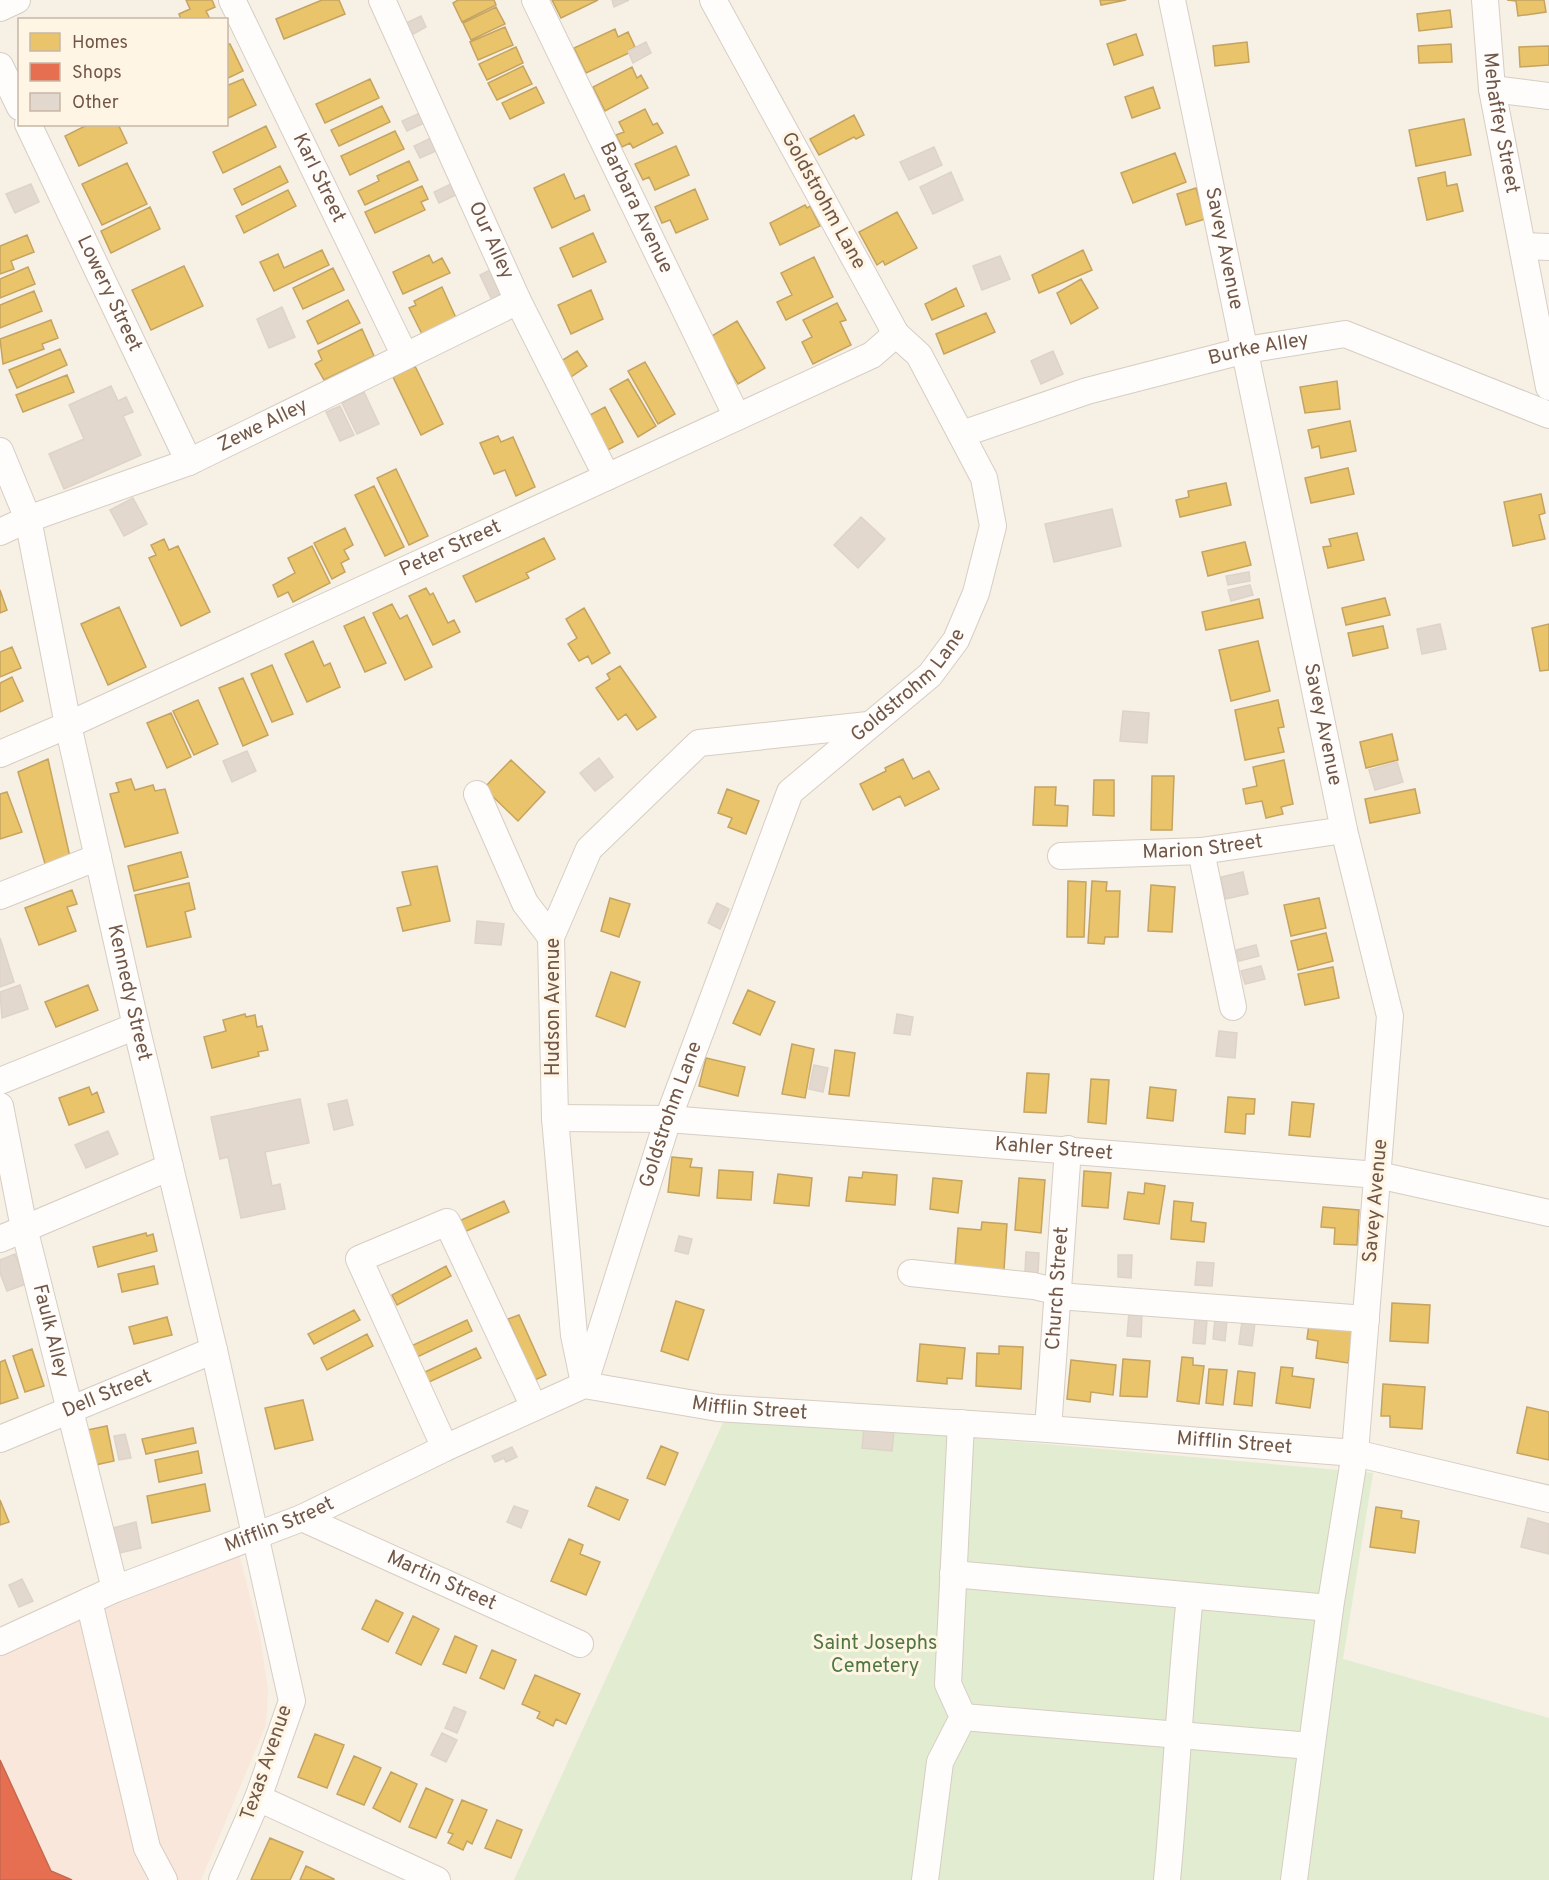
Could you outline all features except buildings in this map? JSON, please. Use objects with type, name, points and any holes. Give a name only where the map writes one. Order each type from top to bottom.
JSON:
[{"type":"street","points":[[0,8],[17,0]]},
{"type":"street","name":"Karl Street","points":[[232,0],[405,356]]},
{"type":"street","name":"Our Alley","points":[[382,0],[518,301],[607,477]]},
{"type":"street","name":"Barbara Avenue","points":[[535,0],[737,417]]},
{"type":"street","name":"Goldstrohm Lane","points":[[584,1385],[668,1119],[790,792],[867,725],[930,675],[956,640],[976,593],[993,526],[984,478],[962,434],[919,355],[896,334],[712,0]]},
{"type":"street","name":"Savey Avenue","points":[[1172,0],[1344,830],[1390,1017],[1355,1453],[1330,1608],[1294,1880]]},
{"type":"street","name":"Mehaffey Street","points":[[1485,0],[1492,89],[1524,246],[1549,387]]},
{"type":"street","points":[[0,66],[18,103]]},
{"type":"street","points":[[1492,89],[1549,96]]},
{"type":"street","name":"Lowery Street","points":[[29,126],[189,462]]},
{"type":"street","points":[[1524,246],[1549,247]]},
{"type":"street","name":"Zewe Alley","points":[[0,532],[28,519],[189,462],[518,301]]},
{"type":"street","name":"Peter Street","points":[[0,754],[68,725],[872,355],[896,334]]},
{"type":"street","name":"Burke Alley","points":[[962,434],[1087,391],[1246,350],[1345,334],[1549,415]]},
{"type":"street","name":"Kennedy Street","points":[[0,451],[28,519],[68,725],[136,1026],[214,1350],[255,1537]]},
{"type":"street","name":"Hudson Avenue","points":[[584,1385],[574,1335],[555,1118],[551,937],[589,849],[699,743],[867,725]]},
{"type":"street","points":[[477,794],[525,903],[551,937]]},
{"type":"street","name":"Marion Street","points":[[1061,856],[1201,851],[1344,830]]},
{"type":"street","points":[[1201,851],[1233,1007]]},
{"type":"street","points":[[0,896],[98,857]]},
{"type":"street","points":[[0,1081],[136,1026]]},
{"type":"street","name":"Faulk Alley","points":[[0,1106],[24,1228],[115,1589]]},
{"type":"street","name":"Kahler Street","points":[[555,1118],[668,1119],[1378,1175],[1549,1214]]},
{"type":"street","name":"Church Street","points":[[1048,1429],[1068,1149]]},
{"type":"street","points":[[0,1239],[170,1167]]},
{"type":"street","points":[[445,1448],[359,1259],[447,1222],[534,1407]]},
{"type":"street","points":[[911,1274],[1034,1286],[1058,1294],[1366,1319]]},
{"type":"street","name":"Dell Street","points":[[0,1439],[214,1350]]},
{"type":"street","name":"Mifflin Street","points":[[0,1642],[115,1589],[302,1518],[445,1448],[584,1385],[718,1408],[1048,1429],[1355,1453],[1549,1499]]},
{"type":"street","points":[[961,1423],[948,1684],[963,1717]]},
{"type":"street","name":"Martin Street","points":[[302,1518],[580,1644]]},
{"type":"street","name":"Texas Avenue","points":[[222,1880],[258,1798],[292,1701],[255,1537]]},
{"type":"street","points":[[953,1574],[1330,1608]]},
{"type":"street","points":[[1167,1880],[1179,1735],[1177,1719],[1190,1596]]},
{"type":"street","points":[[89,1601],[147,1848],[164,1880]]},
{"type":"street","points":[[963,1717],[1311,1746]]},
{"type":"street","points":[[925,1880],[940,1762],[963,1717]]},
{"type":"street","points":[[258,1798],[437,1880]]},
{"type":"shaded area","points":[[238,1550],[260,1636],[268,1690],[266,1725],[201,1880],[0,1880],[0,1655]]},
{"type":"green space","name":"Saint Josephs Cemetery","points":[[726,1416],[1373,1473],[1343,1659],[1549,1718],[1549,1880],[514,1880]]}]
